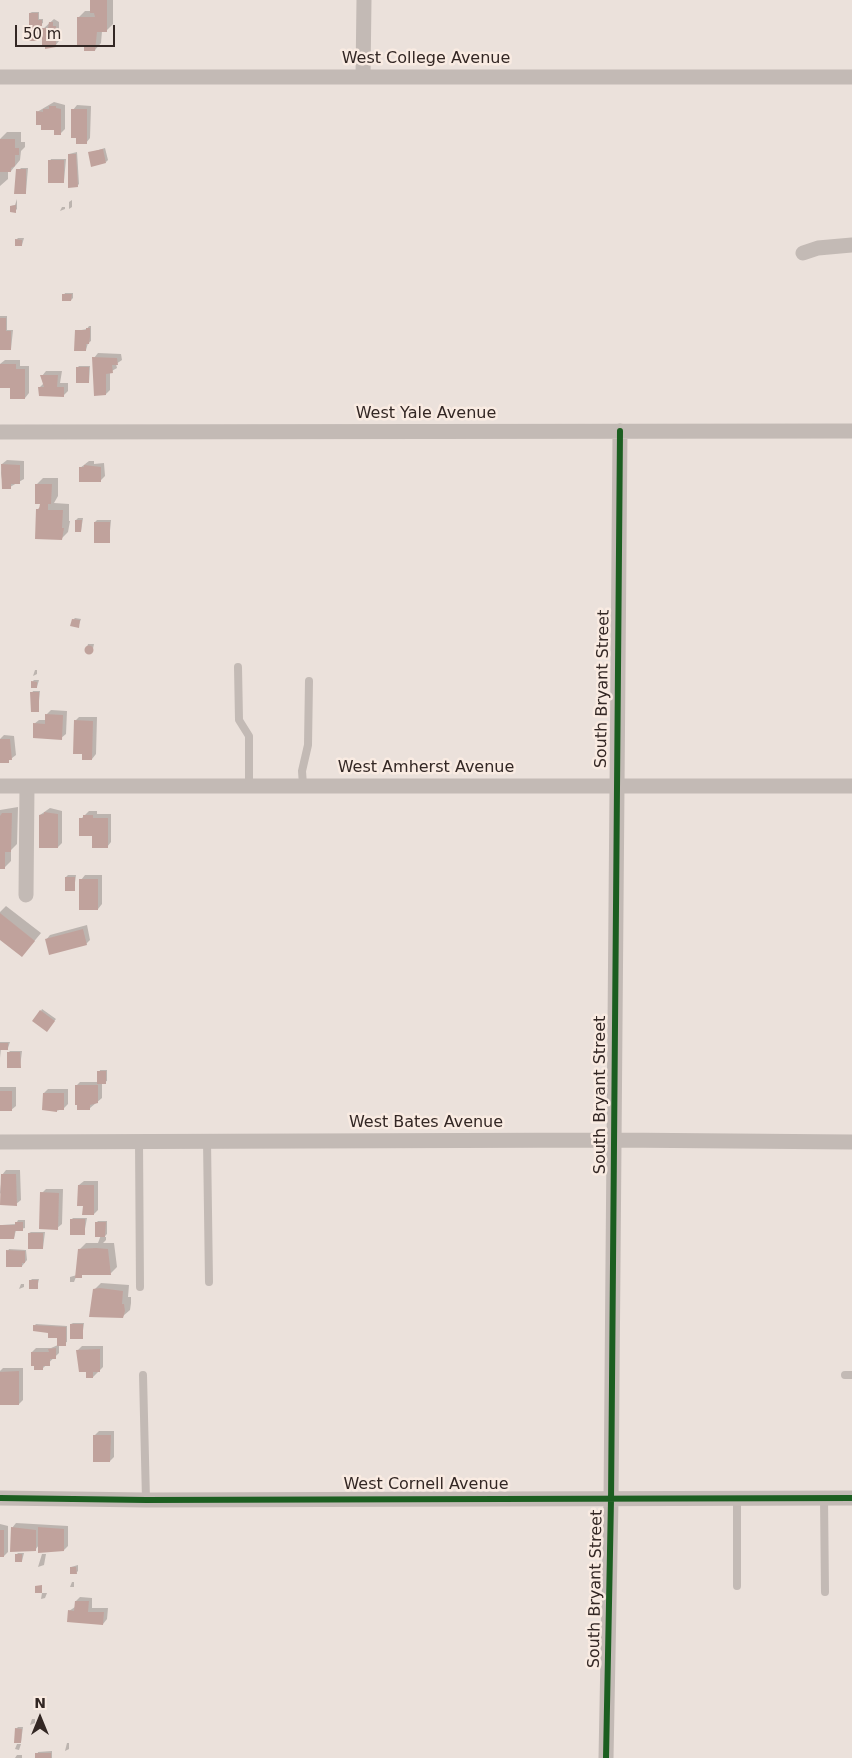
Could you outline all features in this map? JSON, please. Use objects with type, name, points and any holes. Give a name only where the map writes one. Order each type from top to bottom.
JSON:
[{"type":"street","points":[[364,0],[364,77]]},
{"type":"street","name":"West College Avenue","points":[[0,77],[852,76]]},
{"type":"street","points":[[802,253],[818,248],[852,245]]},
{"type":"street","name":"South Bryant Street","points":[[606,1758],[611,1500],[620,431]]},
{"type":"street","name":"West Yale Avenue","points":[[0,432],[852,431]]},
{"type":"street","name":"West Amherst Avenue","points":[[0,786],[852,786]]},
{"type":"street","points":[[26,895],[27,786]]},
{"type":"street","name":"West Bates Avenue","points":[[0,1142],[614,1140],[852,1142]]},
{"type":"street","name":"West Cornell Avenue","points":[[0,1498],[146,1500],[852,1498]]},
{"type":"lane","points":[[238,667],[239,720],[249,736],[249,786]]},
{"type":"lane","points":[[303,785],[302,771],[308,745],[309,681]]},
{"type":"lane","points":[[139,1142],[140,1287]]},
{"type":"lane","points":[[207,1142],[209,1282]]},
{"type":"lane","points":[[143,1374],[146,1500]]},
{"type":"lane","points":[[824,1498],[825,1592]]},
{"type":"lane","points":[[737,1499],[737,1586]]},
{"type":"building","points":[[90,0],[107,0],[107,32],[97,32],[95,51],[84,51],[84,47],[77,47],[77,17],[95,17],[94,13],[90,13]]},
{"type":"building","points":[[29,13],[38,13],[38,20],[42,20],[42,26],[37,26],[37,41],[29,41]]},
{"type":"building","points":[[49,22],[53,22],[53,26],[56,26],[56,47],[45,49],[45,47],[42,47],[42,28],[48,28]]},
{"type":"building","points":[[49,106],[56,106],[56,108],[61,109],[61,135],[54,135],[54,130],[41,130],[41,125],[36,125],[36,111],[43,112],[43,109],[49,109]]},
{"type":"building","points":[[71,109],[87,109],[87,144],[76,144],[76,138],[71,138]]},
{"type":"building","points":[[0,139],[15,139],[15,148],[19,148],[19,155],[15,155],[15,166],[11,168],[11,172],[0,172]]},
{"type":"building","points":[[103,149],[106,163],[91,167],[88,152]]},
{"type":"building","points":[[68,154],[76,154],[78,187],[68,188]]},
{"type":"building","points":[[48,160],[64,160],[64,183],[48,183]]},
{"type":"building","points":[[16,169],[26,169],[26,194],[14,194]]},
{"type":"building","points":[[16,205],[16,213],[10,212],[10,206]]},
{"type":"building","points":[[15,239],[22,240],[22,246],[15,246]]},
{"type":"building","points":[[62,294],[72,294],[71,301],[62,301]]},
{"type":"building","points":[[0,318],[6,318],[6,331],[11,331],[11,350],[0,350]]},
{"type":"building","points":[[86,328],[90,328],[90,337],[89,344],[86,344],[86,351],[74,351],[75,330],[86,330]]},
{"type":"building","points":[[92,357],[117,358],[118,365],[112,365],[113,373],[106,374],[106,395],[94,396]]},
{"type":"building","points":[[0,364],[16,364],[16,369],[25,369],[25,399],[10,399],[10,388],[0,388]]},
{"type":"building","points":[[76,367],[89,367],[89,383],[76,383]]},
{"type":"building","points":[[40,375],[58,375],[57,387],[64,387],[64,397],[39,396],[38,387],[44,387]]},
{"type":"building","points":[[1,464],[20,465],[20,484],[11,484],[11,489],[2,489]]},
{"type":"building","points":[[84,465],[101,467],[101,482],[79,482],[79,467],[84,467]]},
{"type":"building","points":[[35,484],[52,484],[51,504],[48,504],[48,510],[63,510],[62,528],[64,528],[62,540],[35,539],[36,509],[39,509],[40,504],[35,504]]},
{"type":"building","points":[[75,520],[82,520],[81,532],[75,532]]},
{"type":"building","points":[[94,522],[110,522],[110,543],[94,543]]},
{"type":"building","points":[[72,619],[80,620],[79,628],[70,626]]},
{"type":"building","points":[[89,645],[94,650],[89,655],[84,650]]},
{"type":"building","points":[[31,681],[37,682],[37,688],[31,688]]},
{"type":"building","points":[[30,692],[39,692],[39,712],[31,712]]},
{"type":"building","points":[[45,714],[63,715],[62,740],[33,738],[33,723],[45,724]]},
{"type":"building","points":[[74,720],[93,721],[92,760],[82,760],[82,754],[73,754]]},
{"type":"building","points":[[0,739],[10,739],[12,760],[9,760],[9,763],[0,763]]},
{"type":"building","points":[[44,812],[58,814],[58,848],[39,848],[39,815],[44,814]]},
{"type":"building","points":[[2,813],[12,813],[11,852],[5,852],[5,869],[0,869],[0,816]]},
{"type":"building","points":[[83,815],[93,815],[93,818],[108,818],[108,848],[92,848],[92,836],[79,836],[79,818],[83,818]]},
{"type":"building","points":[[65,877],[75,877],[75,891],[65,891]]},
{"type":"building","points":[[79,879],[98,879],[98,910],[79,910]]},
{"type":"building","points":[[0,913],[35,941],[22,957],[0,940]]},
{"type":"building","points":[[83,929],[87,945],[49,955],[45,939]]},
{"type":"building","points":[[40,1010],[55,1021],[47,1032],[32,1021]]},
{"type":"building","points":[[0,1043],[8,1043],[8,1050],[0,1050]]},
{"type":"building","points":[[7,1052],[20,1052],[21,1068],[7,1068]]},
{"type":"building","points":[[97,1071],[106,1071],[106,1084],[97,1084]]},
{"type":"building","points":[[75,1085],[98,1085],[98,1103],[90,1105],[90,1110],[77,1110],[77,1105],[75,1105]]},
{"type":"building","points":[[0,1091],[12,1091],[12,1111],[0,1111]]},
{"type":"building","points":[[43,1093],[64,1093],[64,1110],[57,1110],[57,1112],[42,1110]]},
{"type":"building","points":[[1,1174],[16,1174],[17,1206],[0,1205]]},
{"type":"building","points":[[78,1185],[94,1185],[94,1215],[82,1215],[83,1206],[77,1206]]},
{"type":"building","points":[[40,1192],[59,1193],[58,1230],[39,1229]]},
{"type":"building","points":[[70,1219],[85,1219],[85,1235],[70,1235]]},
{"type":"building","points":[[15,1222],[23,1222],[23,1231],[15,1231],[14,1239],[0,1239],[0,1225],[15,1225]]},
{"type":"building","points":[[95,1222],[106,1222],[105,1237],[95,1237]]},
{"type":"building","points":[[28,1233],[43,1233],[43,1249],[28,1249]]},
{"type":"building","points":[[78,1249],[108,1249],[111,1275],[82,1275],[82,1278],[75,1278]]},
{"type":"building","points":[[6,1250],[25,1251],[25,1263],[22,1263],[22,1267],[6,1267]]},
{"type":"building","points":[[29,1280],[38,1280],[38,1289],[29,1289]]},
{"type":"building","points":[[93,1289],[123,1291],[122,1304],[124,1304],[125,1311],[123,1318],[89,1317]]},
{"type":"building","points":[[70,1324],[83,1324],[83,1339],[70,1339]]},
{"type":"building","points":[[33,1325],[66,1327],[66,1346],[57,1346],[57,1338],[48,1338],[48,1333],[33,1331]]},
{"type":"building","points":[[56,1348],[56,1359],[50,1359],[50,1366],[43,1366],[43,1370],[34,1370],[34,1366],[31,1366],[31,1352],[49,1352],[48,1349]]},
{"type":"building","points":[[100,1349],[100,1372],[93,1372],[93,1378],[86,1378],[86,1372],[79,1372],[76,1350]]},
{"type":"building","points":[[19,1371],[19,1405],[0,1405],[0,1372]]},
{"type":"building","points":[[93,1435],[111,1435],[110,1462],[93,1462]]},
{"type":"building","points":[[11,1527],[36,1530],[36,1551],[10,1552]]},
{"type":"building","points":[[38,1527],[64,1529],[64,1551],[38,1553]]},
{"type":"building","points":[[0,1530],[4,1530],[4,1557],[0,1557]]},
{"type":"building","points":[[15,1554],[22,1554],[22,1562],[15,1562]]},
{"type":"building","points":[[70,1567],[76,1567],[77,1574],[70,1574]]},
{"type":"building","points":[[42,1585],[42,1593],[35,1593],[35,1586]]},
{"type":"building","points":[[75,1601],[89,1601],[88,1612],[104,1612],[103,1625],[67,1622],[68,1610],[74,1611]]},
{"type":"building","points":[[15,1728],[22,1729],[21,1743],[14,1743]]},
{"type":"building","points":[[35,1753],[51,1753],[51,1758],[35,1758]]},
{"type":"cycle path","points":[[606,1758],[611,1500],[620,431]]},
{"type":"cycle path","points":[[0,1498],[146,1500],[852,1498]]}]
